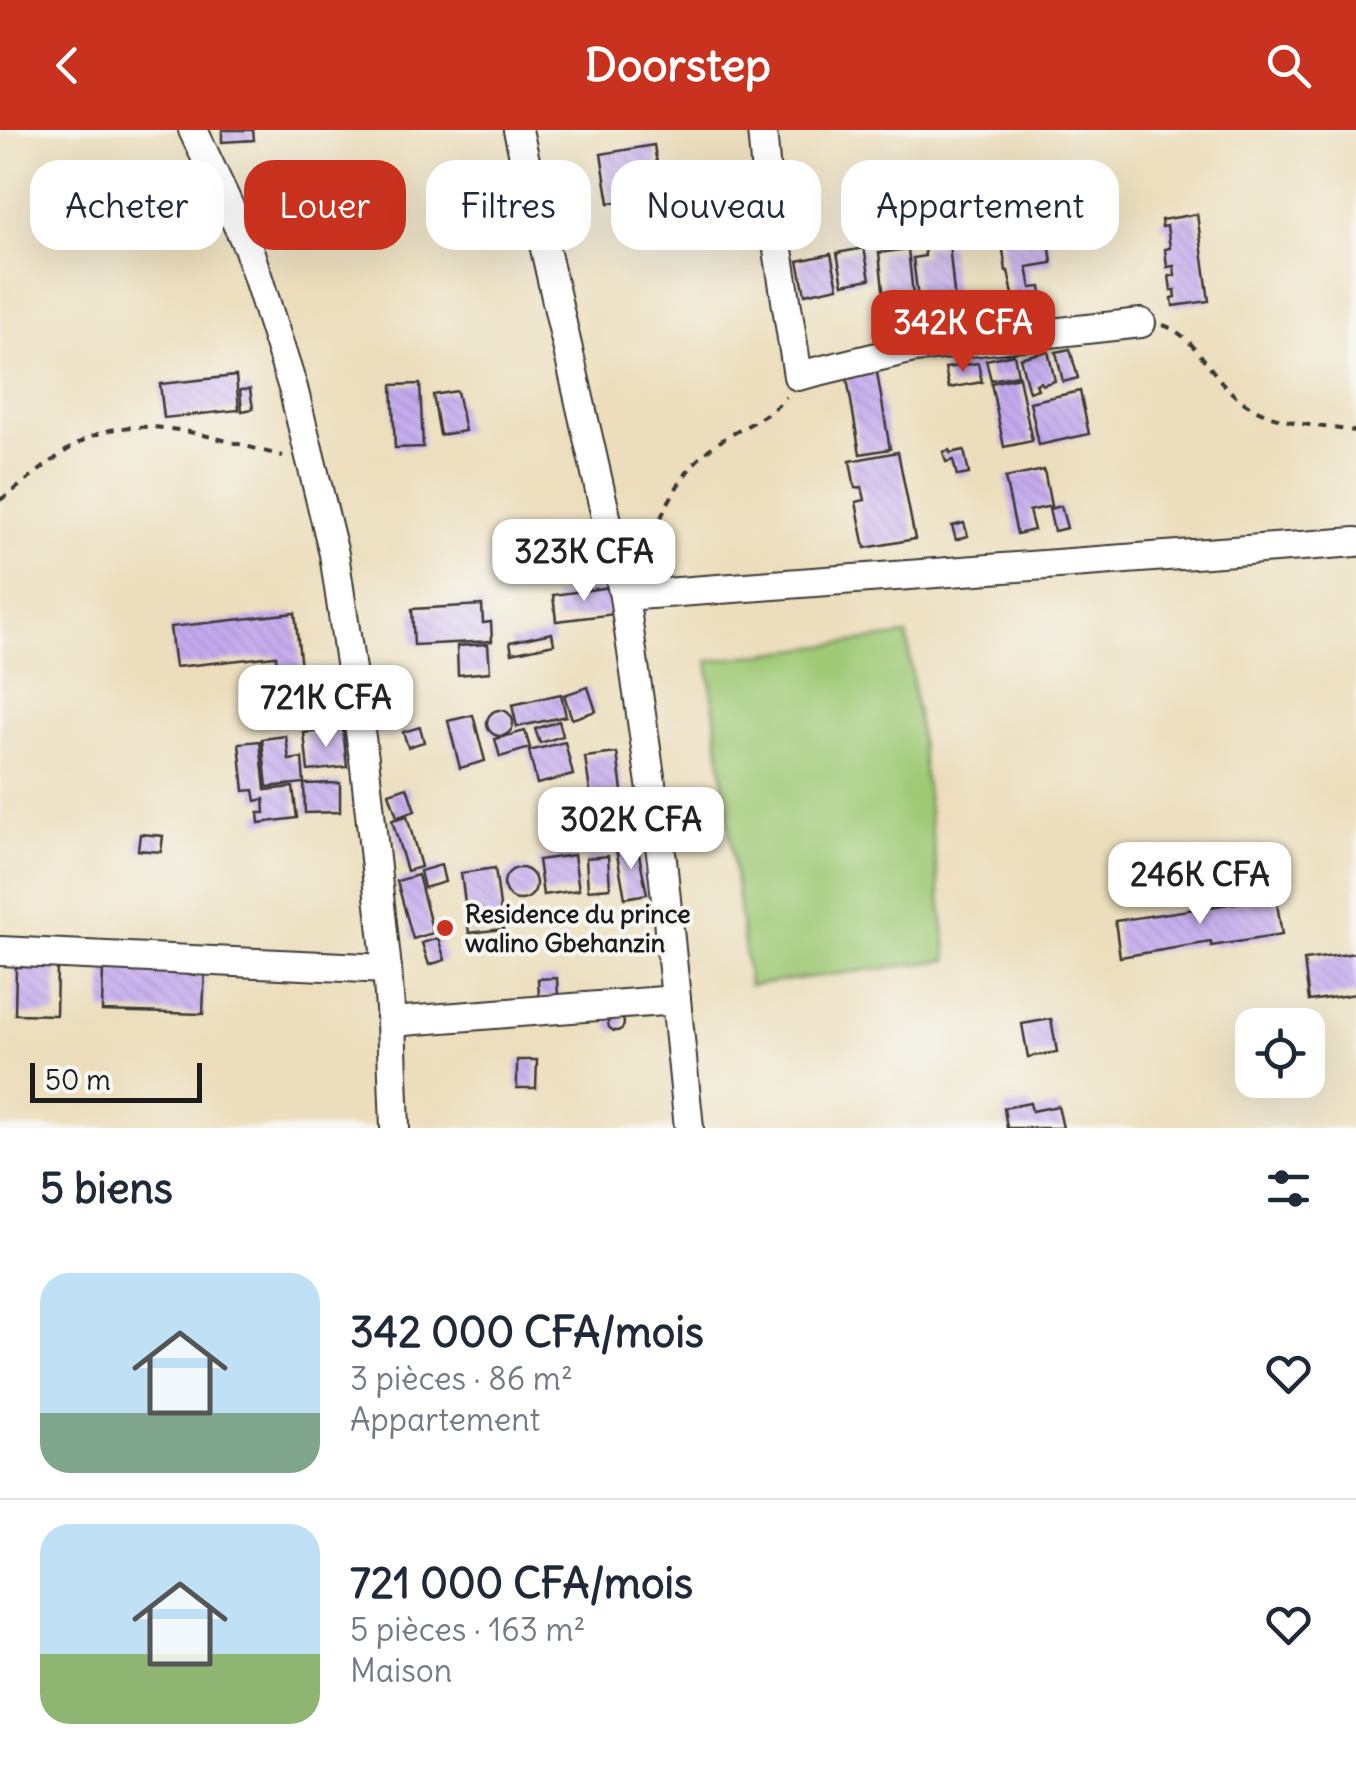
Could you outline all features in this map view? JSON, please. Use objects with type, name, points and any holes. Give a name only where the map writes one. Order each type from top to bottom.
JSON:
[{"type":"street","points":[[192,130],[248,247],[293,388],[334,554],[364,758],[387,968],[394,1128]]},
{"type":"street","points":[[518,130],[624,596],[662,860],[688,1128]]},
{"type":"street","points":[[762,130],[798,376],[914,348],[1142,323]]},
{"type":"street","points":[[624,596],[1356,542]]},
{"type":"street","points":[[0,951],[387,968]]},
{"type":"street","points":[[391,1022],[676,1000]]},
{"type":"path","points":[[1142,323],[1168,326],[1186,339],[1231,392],[1252,408],[1286,421],[1356,431]]},
{"type":"path","points":[[624,596],[681,478],[713,446],[775,410],[798,376]]},
{"type":"path","points":[[0,500],[91,436],[124,428],[154,426],[188,432],[312,464]]},
{"type":"green space","points":[[907,635],[948,960],[749,985],[708,661]]},
{"type":"building","points":[[222,130],[253,130],[254,140],[222,142]]},
{"type":"building","points":[[654,145],[656,160],[611,160],[609,203],[601,154]]},
{"type":"building","points":[[1197,214],[1209,301],[1173,306],[1172,298],[1176,297],[1169,276],[1175,276],[1174,266],[1167,267],[1165,249],[1170,248],[1167,226],[1162,227],[1161,220]]},
{"type":"building","points":[[864,250],[870,279],[843,284],[837,253]]},
{"type":"building","points":[[908,250],[915,313],[886,316],[879,253]]},
{"type":"building","points":[[924,250],[950,250],[955,303],[960,303],[962,319],[921,324],[913,258],[925,256]]},
{"type":"building","points":[[1003,250],[1050,250],[1052,263],[1027,267],[1031,288],[1041,287],[1043,299],[1015,304]]},
{"type":"building","points":[[831,254],[838,287],[805,294],[798,261]]},
{"type":"building","points":[[1045,302],[1047,314],[1013,321],[1011,308]]},
{"type":"building","points":[[1070,349],[1078,378],[1063,382],[1056,352]]},
{"type":"building","points":[[1048,351],[1055,381],[1036,384],[1038,389],[1029,392],[1020,358]]},
{"type":"building","points":[[1014,354],[1018,375],[991,380],[986,360]]},
{"type":"building","points":[[978,363],[982,382],[949,388],[945,368]]},
{"type":"building","points":[[876,367],[890,449],[860,454],[846,372]]},
{"type":"building","points":[[236,376],[239,410],[164,418],[160,384]]},
{"type":"building","points":[[1019,377],[1032,441],[1004,447],[991,383]]},
{"type":"building","points":[[420,384],[423,447],[395,448],[392,385]]},
{"type":"building","points":[[250,389],[253,409],[242,411],[240,390]]},
{"type":"building","points":[[457,391],[465,431],[440,435],[433,395]]},
{"type":"building","points":[[1080,391],[1089,434],[1039,445],[1030,402]]},
{"type":"building","points":[[964,450],[969,474],[957,476],[953,460],[946,462],[943,452]]},
{"type":"building","points":[[898,452],[915,539],[865,548],[856,502],[865,500],[862,487],[855,488],[850,461]]},
{"type":"building","points":[[1044,470],[1051,506],[1029,511],[1034,530],[1017,534],[1005,478]]},
{"type":"building","points":[[1061,506],[1067,528],[1054,531],[1049,509]]},
{"type":"building","points":[[964,523],[968,536],[956,540],[952,526]]},
{"type":"building","points":[[611,587],[615,614],[556,621],[553,595]]},
{"type":"building","points":[[482,605],[483,623],[491,622],[492,641],[414,645],[412,609]]},
{"type":"building","points":[[295,613],[301,668],[277,670],[276,656],[175,667],[170,627]]},
{"type":"building","points":[[552,633],[554,644],[512,653],[510,642]]},
{"type":"building","points":[[488,644],[490,672],[458,675],[457,646]]},
{"type":"building","points":[[588,687],[596,711],[572,719],[564,695]]},
{"type":"building","points":[[561,694],[566,716],[517,727],[512,705]]},
{"type":"building","points":[[500,710],[509,714],[513,723],[509,732],[500,736],[491,732],[487,723],[491,714]]},
{"type":"building","points":[[473,715],[485,761],[460,768],[448,721]]},
{"type":"building","points":[[559,721],[563,736],[540,743],[535,729]]},
{"type":"building","points":[[420,727],[424,742],[408,747],[403,732]]},
{"type":"building","points":[[343,729],[347,767],[308,771],[304,733]]},
{"type":"building","points":[[525,731],[530,748],[500,757],[495,739]]},
{"type":"building","points":[[286,736],[289,760],[302,758],[304,783],[267,787],[262,739]]},
{"type":"building","points":[[260,741],[265,790],[293,787],[297,818],[259,823],[258,813],[265,813],[264,799],[256,801],[254,790],[244,791],[239,743]]},
{"type":"building","points":[[565,742],[573,775],[537,784],[529,751]]},
{"type":"building","points":[[617,753],[626,821],[595,825],[585,757]]},
{"type":"building","points":[[340,783],[340,812],[305,813],[304,784]]},
{"type":"building","points":[[407,787],[415,811],[397,817],[389,793]]},
{"type":"building","points":[[407,816],[421,867],[407,871],[392,820]]},
{"type":"building","points":[[140,834],[163,836],[161,852],[138,850]]},
{"type":"building","points":[[637,845],[647,894],[625,898],[616,849]]},
{"type":"building","points":[[574,855],[579,890],[543,895],[538,860]]},
{"type":"building","points":[[608,856],[610,888],[588,890],[586,858]]},
{"type":"building","points":[[441,865],[445,882],[424,888],[420,871]]},
{"type":"building","points":[[495,868],[503,929],[469,933],[461,873]]},
{"type":"building","points":[[520,868],[531,873],[536,884],[531,895],[520,900],[509,895],[504,884],[509,873]]},
{"type":"building","points":[[418,875],[433,933],[413,939],[397,881]]},
{"type":"building","points":[[1276,897],[1282,935],[1120,957],[1115,921]]},
{"type":"building","points":[[438,938],[445,960],[429,965],[422,943]]},
{"type":"building","points":[[1356,953],[1356,994],[1309,1001],[1304,960]]},
{"type":"building","points":[[103,966],[205,968],[203,1014],[102,1011]]},
{"type":"building","points":[[16,967],[57,967],[56,1015],[15,1014]]},
{"type":"building","points":[[557,978],[558,996],[539,997],[538,979]]},
{"type":"building","points":[[616,1015],[624,1023],[616,1031],[608,1023]]},
{"type":"building","points":[[1051,1019],[1057,1052],[1028,1057],[1022,1024]]},
{"type":"building","points":[[517,1060],[537,1060],[536,1088],[517,1088]]},
{"type":"building","points":[[1030,1103],[1032,1111],[1058,1106],[1063,1128],[1007,1128],[1004,1108]]},
{"type":"place","name":"Residence du prince walino Gbehanzin","points":[[445,928]]}]
